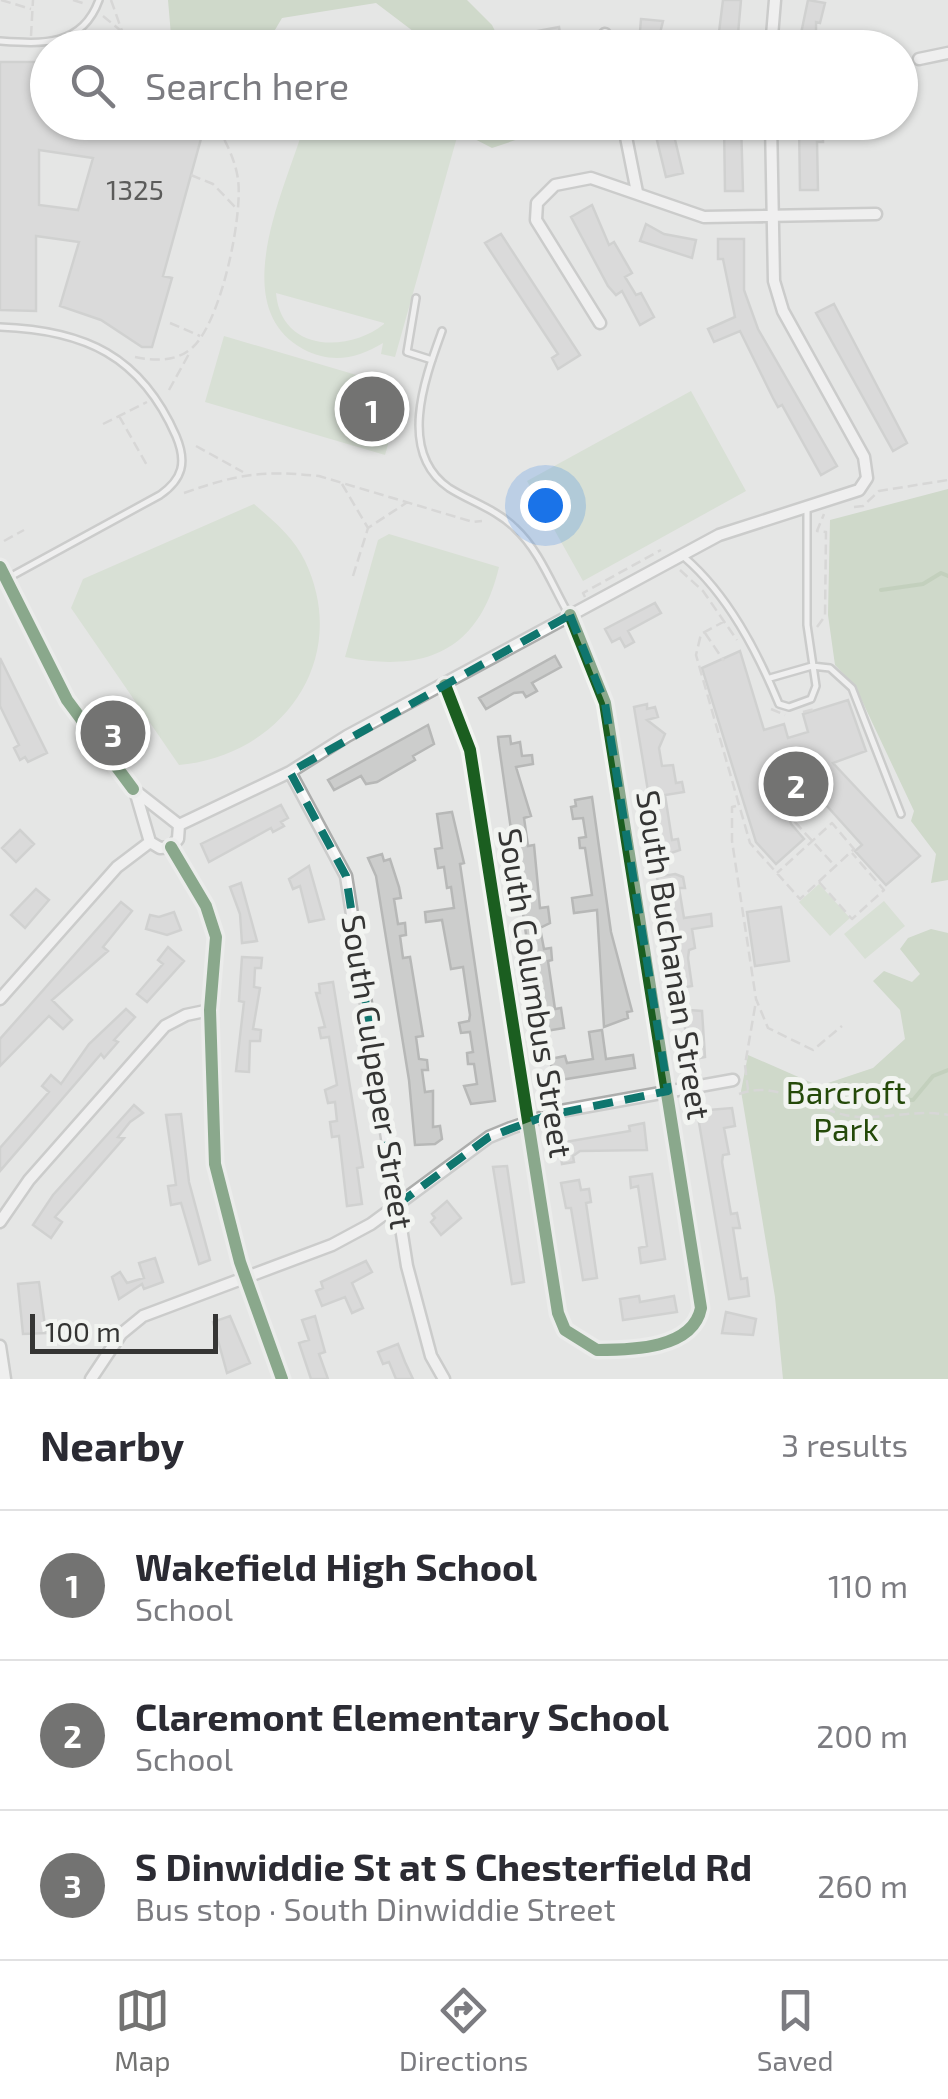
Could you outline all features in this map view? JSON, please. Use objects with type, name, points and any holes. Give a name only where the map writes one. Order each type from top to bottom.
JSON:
[{"type":"street","points":[[772,30],[774,0]]},
{"type":"street","points":[[920,59],[948,53]]},
{"type":"street","points":[[626,140],[637,192]]},
{"type":"street","points":[[179,825],[290,772],[719,535],[848,497],[867,478],[864,457],[783,310],[774,281],[772,140]]},
{"type":"street","points":[[600,323],[541,231],[534,212],[544,192],[554,185],[591,178],[704,217],[876,214]]},
{"type":"street","points":[[0,568],[67,700],[134,788],[179,825]]},
{"type":"street","name":"South Buchanan Street","points":[[558,1314],[565,1330],[580,1344],[611,1350],[680,1339],[698,1323],[701,1308],[605,704],[570,615]]},
{"type":"street","name":"South Columbus Street","points":[[445,684],[470,750],[558,1314]]},
{"type":"street","name":"South Culpeper Street","points":[[290,772],[346,876],[396,1205],[431,1356],[444,1379]]},
{"type":"street","points":[[134,788],[150,842],[160,848],[171,846],[178,839],[179,825]]},
{"type":"street","points":[[147,826],[164,815]]},
{"type":"street","points":[[0,999],[118,867],[150,842]]},
{"type":"street","points":[[171,846],[206,906],[216,936],[210,1010],[215,1164],[247,1278],[282,1379]]},
{"type":"street","points":[[0,1222],[29,1180],[165,1026],[186,1014],[210,1010]]},
{"type":"street","points":[[92,1379],[121,1334],[143,1316],[332,1245],[396,1205],[489,1137],[561,1111],[733,1080]]},
{"type":"street","points":[[0,1346],[5,1379]]},
{"type":"lane","points":[[80,30],[99,0]]},
{"type":"lane","points":[[0,40],[30,43]]},
{"type":"lane","points":[[416,298],[407,352],[432,360]]},
{"type":"lane","points":[[0,327],[52,329],[101,349],[127,366],[158,396],[183,456],[176,484],[6,579]]},
{"type":"lane","points":[[442,331],[419,416],[419,438],[428,466],[448,487],[514,526],[528,542],[570,615]]},
{"type":"lane","points":[[682,554],[720,595],[770,678],[778,704],[789,708],[814,694],[807,510]]},
{"type":"lane","points":[[770,678],[812,666],[830,668],[852,688],[901,814]]},
{"type":"path","points":[[1,0],[32,10]]},
{"type":"path","points":[[32,30],[33,0]]},
{"type":"path","points":[[73,0],[88,4]]},
{"type":"path","points":[[111,0],[122,30]]},
{"type":"path","points":[[102,15],[122,30]]},
{"type":"path","points":[[169,390],[192,348],[202,338],[223,276],[238,210],[234,163],[223,140]]},
{"type":"path","points":[[191,175],[214,184],[238,210]]},
{"type":"path","points":[[170,323],[202,338]]},
{"type":"path","points":[[135,357],[167,359],[192,348]]},
{"type":"path","points":[[103,424],[148,401]]},
{"type":"path","points":[[119,416],[148,467]]},
{"type":"path","points":[[196,446],[245,473]]},
{"type":"path","points":[[184,493],[245,473],[308,474],[482,521]]},
{"type":"path","points":[[854,507],[863,506],[879,491],[948,480]]},
{"type":"path","points":[[341,482],[368,528]]},
{"type":"path","points":[[353,576],[368,528],[408,502]]},
{"type":"path","points":[[817,629],[825,616],[826,532],[817,531],[817,521],[824,514]]},
{"type":"path","points":[[4,541],[24,530]]},
{"type":"path","points":[[583,593],[660,550]]},
{"type":"path","points":[[672,572],[682,569],[725,621],[744,652]]},
{"type":"path","points":[[725,621],[704,632],[696,655],[750,844],[800,900],[854,849],[832,823],[776,873]]},
{"type":"path","points":[[704,632],[724,662]]},
{"type":"path","points":[[770,702],[772,713],[783,716],[815,710],[819,703]]},
{"type":"path","points":[[738,805],[732,807],[732,842],[756,999],[768,1028],[813,1050],[842,1026]]},
{"type":"path","points":[[792,806],[794,822],[835,866]]},
{"type":"path","points":[[819,882],[852,919],[884,890],[851,852]]},
{"type":"path","points":[[748,1090],[745,1064],[756,999]]},
{"type":"path","points":[[739,1094],[771,1088],[844,1114],[948,1115]]},
{"type":"highlighted area","points":[[570,615],[605,703],[668,1091],[545,1116],[489,1137],[397,1205],[346,876],[290,772]]},
{"type":"green space","points":[[168,0],[467,0],[494,30],[412,30],[376,3],[282,18],[275,30],[171,30]]},
{"type":"green space","points":[[299,140],[456,140],[395,357],[381,354],[383,343],[344,358],[324,357],[303,349],[280,330],[268,305],[264,276],[275,212]],"holes":[[[276,293],[384,324],[353,340],[318,342],[290,327]]]},
{"type":"green space","points":[[477,140],[516,140],[492,148]]},
{"type":"green space","points":[[224,336],[404,389],[385,455],[205,402]]},
{"type":"green space","points":[[691,391],[746,491],[583,581],[527,481]]},
{"type":"green space","points":[[948,489],[948,880],[931,883],[936,854],[911,821],[914,811],[855,686],[835,665],[828,615],[830,520]]},
{"type":"green space","points":[[254,504],[289,537],[305,561],[317,598],[319,633],[313,667],[298,697],[276,723],[248,743],[216,758],[179,765],[71,608],[83,579]]},
{"type":"green space","points":[[389,534],[499,567],[490,596],[478,619],[444,650],[400,662],[345,657],[378,540]]},
{"type":"green space","points":[[819,884],[850,918],[830,936],[799,902]]},
{"type":"green space","points":[[884,901],[905,926],[865,959],[844,934]]},
{"type":"green space","name":"Barcroft Park","points":[[931,929],[948,933],[948,1379],[783,1379],[775,1297],[741,1091],[748,1055],[819,1086],[873,1068],[905,1039],[900,1010],[873,981],[884,971],[912,982],[920,974],[900,949],[908,938]]},
{"type":"building","points":[[723,0],[741,0],[738,30],[719,30]]},
{"type":"building","points":[[808,0],[825,3],[816,30],[802,30]]},
{"type":"building","points":[[641,19],[663,21],[661,30],[640,30]]},
{"type":"building","points":[[0,62],[30,62],[30,140],[201,140],[163,276],[172,278],[152,347],[142,347],[101,320],[60,306],[79,242],[36,236],[36,311],[0,310]],"holes":[[[39,150],[93,158],[78,210],[39,205]]]},
{"type":"building","points":[[657,140],[675,140],[683,173],[666,177]]},
{"type":"building","points":[[724,140],[742,140],[743,191],[725,191]]},
{"type":"building","points":[[799,140],[823,140],[817,142],[818,190],[800,190]]},
{"type":"building","points":[[592,205],[609,245],[614,242],[632,273],[625,277],[636,295],[641,293],[654,317],[640,325],[622,291],[616,295],[608,286],[571,217]]},
{"type":"building","points":[[646,224],[664,234],[696,240],[692,258],[640,241]]},
{"type":"building","points":[[501,234],[580,355],[558,369],[552,358],[558,354],[485,243]]},
{"type":"building","points":[[718,239],[744,239],[744,290],[758,329],[837,466],[821,475],[782,405],[778,407],[740,331],[714,342],[708,329],[735,317],[723,259],[718,259]]},
{"type":"building","points":[[834,304],[907,443],[893,451],[816,313]]},
{"type":"building","points":[[655,603],[661,613],[628,631],[634,642],[625,647],[620,638],[612,642],[605,629]]},
{"type":"building","points":[[740,651],[764,730],[784,724],[788,738],[808,732],[803,714],[848,700],[866,751],[833,763],[920,856],[886,885],[855,851],[862,845],[818,796],[786,808],[791,824],[804,839],[776,864],[756,842],[702,668]]},
{"type":"building","points":[[555,656],[561,667],[532,683],[537,691],[526,697],[523,692],[514,693],[486,709],[479,698]]},
{"type":"building","points":[[0,658],[47,753],[28,762],[25,757],[20,760],[14,748],[19,745],[0,706]]},
{"type":"building","points":[[647,704],[647,709],[655,707],[658,717],[647,720],[665,734],[659,748],[662,766],[673,765],[676,783],[682,782],[684,792],[665,795],[672,840],[678,839],[680,850],[659,857],[634,707]]},
{"type":"building","points":[[428,725],[434,744],[413,756],[415,760],[377,782],[366,784],[361,776],[334,790],[328,780]]},
{"type":"building","points":[[510,736],[511,744],[520,742],[522,756],[532,755],[533,764],[516,767],[531,816],[524,818],[528,846],[534,845],[540,908],[548,907],[550,923],[540,928],[544,949],[551,948],[552,960],[548,961],[555,1009],[561,1008],[564,1028],[540,1032],[498,737]]},
{"type":"building","points":[[592,797],[611,932],[632,1011],[627,1012],[628,1018],[604,1027],[597,910],[574,913],[572,898],[592,895],[585,848],[580,848],[579,838],[586,837],[583,818],[573,819],[571,807],[576,806],[575,800]]},
{"type":"building","points":[[281,805],[288,818],[281,822],[284,826],[273,832],[271,828],[209,862],[201,844]]},
{"type":"building","points":[[452,812],[464,863],[460,864],[495,1101],[471,1104],[464,1086],[477,1084],[474,1064],[468,1064],[467,1053],[473,1052],[470,1032],[461,1033],[459,1023],[469,1021],[470,1015],[463,967],[451,969],[442,920],[426,922],[425,912],[454,908],[451,887],[447,888],[444,867],[438,868],[435,849],[442,848],[437,814]]},
{"type":"building","points":[[20,830],[34,844],[16,862],[2,848]]},
{"type":"building","points":[[382,854],[384,861],[390,859],[399,887],[401,898],[394,899],[398,924],[405,923],[406,935],[400,936],[403,958],[410,957],[423,1036],[416,1037],[419,1059],[427,1060],[428,1070],[422,1070],[425,1092],[433,1091],[433,1127],[440,1126],[442,1139],[435,1144],[415,1145],[409,1080],[376,876],[368,858]]},
{"type":"building","points":[[309,866],[324,919],[309,922],[300,886],[293,889],[289,879]]},
{"type":"building","points":[[657,877],[683,877],[685,888],[679,888],[684,918],[711,914],[712,926],[692,929],[695,948],[689,950],[688,958],[692,986],[680,988],[665,894],[660,895]]},
{"type":"building","points":[[241,883],[257,941],[242,943],[240,914],[230,887]]},
{"type":"building","points":[[36,889],[49,900],[25,928],[11,915]]},
{"type":"building","points":[[121,902],[132,911],[103,947],[108,951],[52,1000],[72,1020],[63,1029],[49,1016],[0,1066],[0,1039]]},
{"type":"building","points":[[781,907],[789,961],[755,966],[747,912]]},
{"type":"building","points":[[174,912],[181,930],[167,935],[146,929],[150,915],[159,917]]},
{"type":"building","points":[[168,947],[184,961],[147,1002],[137,994],[163,964],[158,960]]},
{"type":"building","points":[[242,957],[262,958],[261,968],[255,968],[254,987],[260,988],[253,1029],[261,1030],[260,1041],[250,1041],[249,1072],[236,1071],[244,1002],[239,1001]]},
{"type":"building","points":[[333,982],[363,1167],[357,1168],[362,1204],[347,1206],[339,1136],[332,1137],[330,1122],[337,1121],[335,1102],[328,1103],[325,1090],[337,1085],[329,1037],[321,1038],[319,1028],[325,1027],[316,993],[320,993],[319,984]]},
{"type":"building","points":[[688,1006],[689,1010],[702,1011],[705,1057],[690,1060],[684,1022],[678,1023],[676,1008]]},
{"type":"building","points":[[126,1009],[135,1017],[114,1040],[118,1042],[104,1058],[101,1054],[0,1171],[0,1148],[49,1092],[42,1086],[51,1075],[61,1084],[89,1044]]},
{"type":"building","points":[[602,1030],[606,1059],[633,1055],[635,1068],[554,1081],[550,1059],[565,1056],[567,1063],[593,1059],[589,1032]]},
{"type":"building","points":[[134,1105],[143,1113],[130,1122],[118,1137],[124,1138],[55,1217],[62,1222],[51,1238],[33,1225],[53,1195]]},
{"type":"building","points":[[732,1108],[735,1126],[724,1128],[729,1154],[723,1155],[722,1162],[731,1214],[737,1213],[740,1228],[733,1228],[741,1279],[747,1278],[749,1296],[729,1299],[697,1111]]},
{"type":"building","points":[[181,1114],[189,1182],[210,1260],[199,1264],[181,1203],[171,1205],[168,1186],[176,1185],[166,1115]]},
{"type":"building","points":[[644,1123],[647,1150],[580,1151],[573,1156],[574,1162],[562,1164],[559,1143],[630,1131],[629,1126]]},
{"type":"building","points":[[507,1166],[524,1282],[512,1284],[493,1167]]},
{"type":"building","points":[[652,1174],[665,1259],[641,1263],[639,1248],[647,1246],[638,1186],[631,1188],[630,1177]]},
{"type":"building","points":[[579,1180],[581,1190],[589,1189],[591,1202],[586,1203],[597,1278],[583,1280],[571,1208],[566,1208],[561,1183]]},
{"type":"building","points":[[447,1201],[461,1218],[441,1235],[431,1222],[435,1218],[432,1214]]},
{"type":"building","points":[[155,1258],[163,1282],[144,1289],[142,1284],[119,1299],[112,1277],[120,1272],[127,1283],[144,1278],[139,1263]]},
{"type":"building","points":[[366,1261],[372,1272],[352,1283],[363,1308],[352,1313],[345,1297],[322,1306],[316,1291],[323,1288],[321,1282]]},
{"type":"building","points":[[39,1282],[46,1333],[23,1334],[18,1284]]},
{"type":"building","points":[[639,1296],[640,1302],[674,1296],[677,1312],[623,1320],[620,1299]]},
{"type":"building","points":[[726,1312],[756,1319],[753,1335],[722,1333]]},
{"type":"building","points":[[230,1316],[250,1363],[227,1373],[213,1322]]},
{"type":"building","points":[[315,1316],[325,1352],[319,1354],[328,1379],[311,1379],[299,1343],[309,1340],[302,1320]]},
{"type":"building","points":[[398,1344],[413,1379],[396,1379],[389,1362],[383,1364],[378,1352]]},
{"type":"waterway","points":[[881,590],[923,584],[941,573],[948,576]]},
{"type":"waterway","points":[[845,1084],[872,1098],[913,1100],[933,1076],[948,1070]]},
{"type":"cycle path","points":[[0,567],[67,700],[133,789]]},
{"type":"cycle path","points":[[445,685],[470,750],[558,1313],[565,1330],[597,1350],[627,1349],[674,1339],[696,1322],[701,1308],[605,703],[570,615]]},
{"type":"cycle path","points":[[171,847],[206,906],[216,937],[210,1010],[215,1164],[240,1262],[282,1379]]},
{"type":"place","name":"Wakefield High School","points":[[372,409]]},
{"type":"place","name":"S Dinwiddie St at S Chesterfield Rd","points":[[113,733]]},
{"type":"place","name":"Claremont Elementary School","points":[[796,784]]}]
